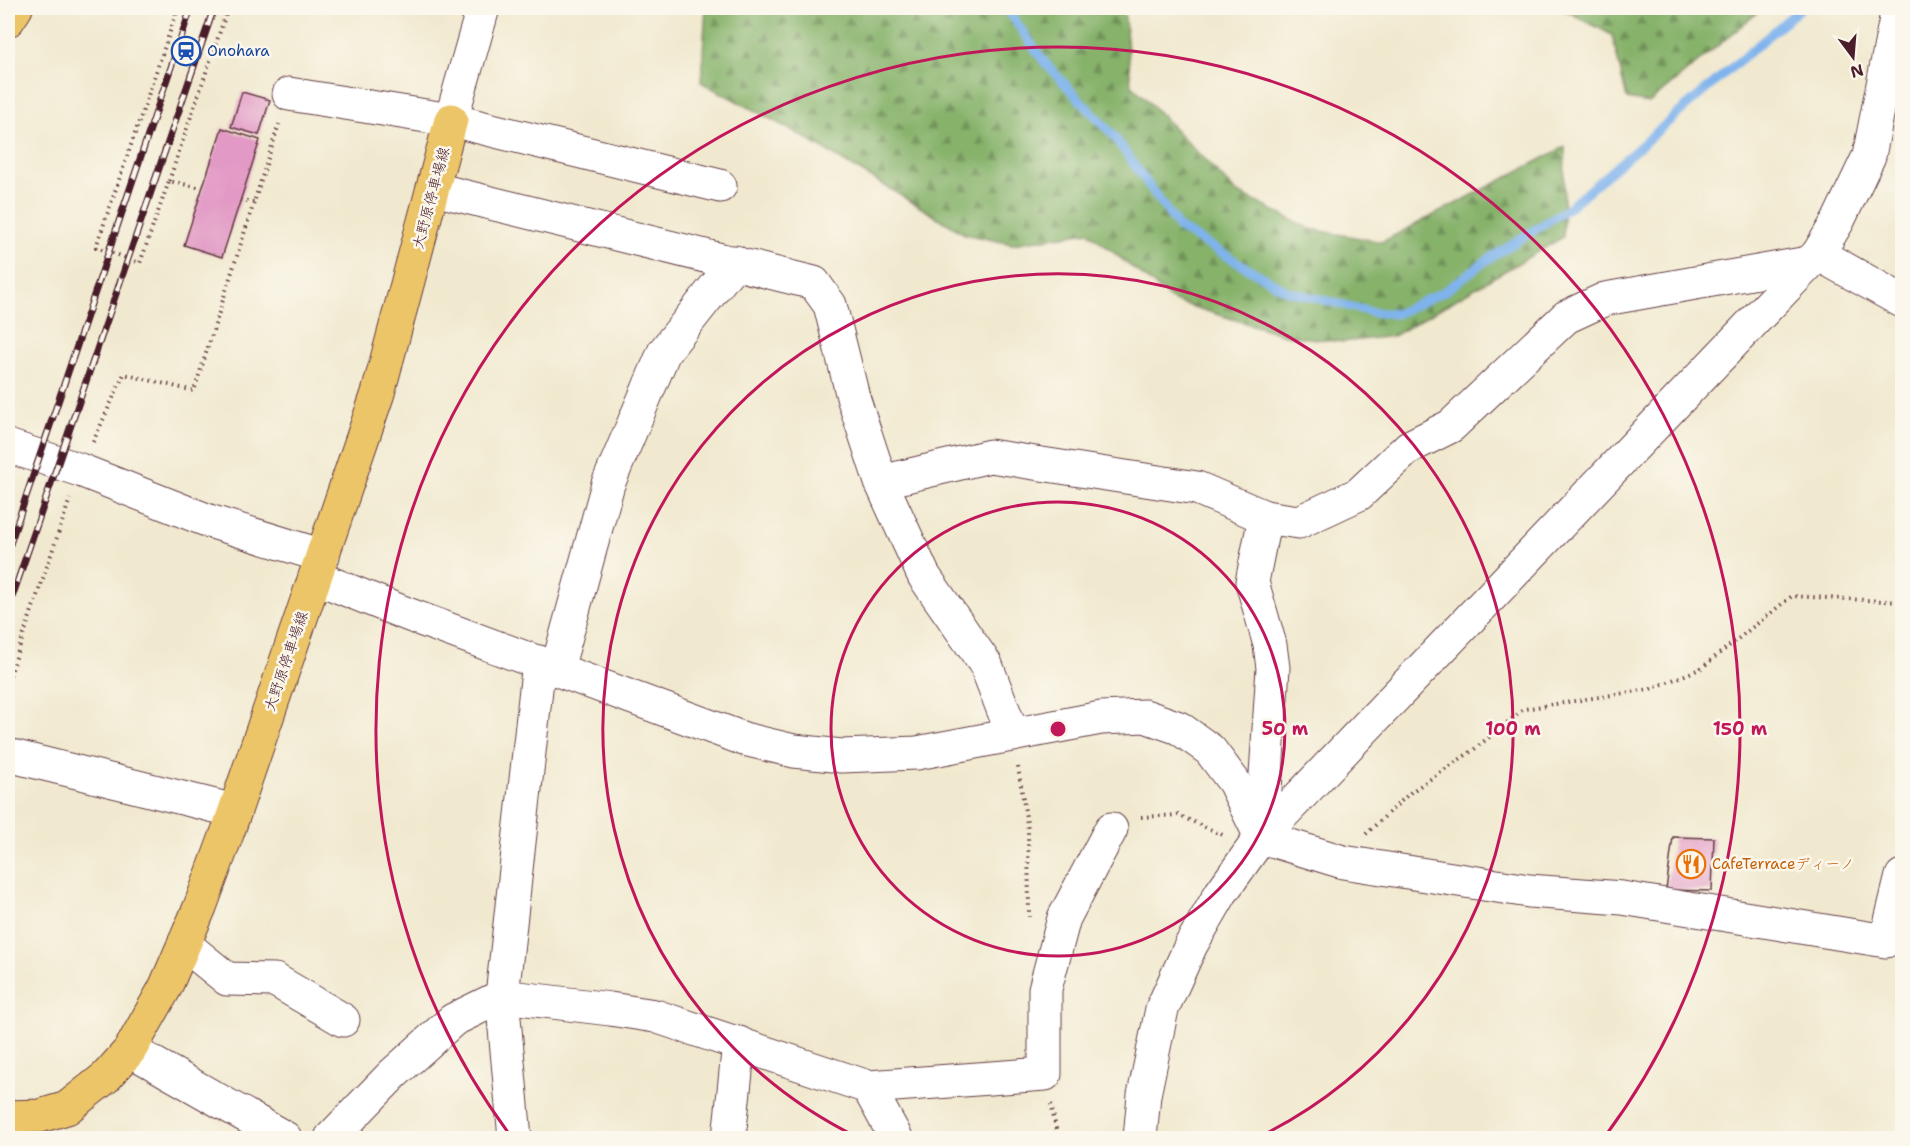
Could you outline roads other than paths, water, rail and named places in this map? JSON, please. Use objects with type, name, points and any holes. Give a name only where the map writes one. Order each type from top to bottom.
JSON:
[{"type":"main road","points":[[8,20],[16,8]]},
{"type":"main road","name":"大野原停車場線","points":[[8,1117],[40,1116],[67,1108],[106,1077],[130,1050],[165,988],[200,907],[235,811],[378,393],[452,120]]},
{"type":"street","points":[[452,120],[483,8]]},
{"type":"street","points":[[1140,1138],[1144,1095],[1162,1009],[1191,945],[1221,893],[1257,843],[1813,258],[1838,221],[1869,156],[1898,8]]},
{"type":"street","points":[[288,94],[452,120],[720,186]]},
{"type":"street","points":[[434,189],[814,283],[830,305],[853,397],[881,482],[924,576],[986,665],[1013,735]]},
{"type":"street","points":[[881,482],[990,456],[1197,488],[1265,517],[1299,522],[1359,494],[1408,447],[1452,426],[1566,317],[1605,299],[1813,258],[1902,301]]},
{"type":"street","points":[[515,1138],[502,996],[548,665],[608,484],[664,352],[735,262]]},
{"type":"street","points":[[8,446],[80,470],[319,567],[407,614],[744,739],[794,751],[842,756],[917,753],[1101,718],[1145,716],[1179,728],[1210,750],[1234,782],[1257,843]]},
{"type":"street","points":[[1257,843],[1273,668],[1270,645],[1252,582],[1265,517]]},
{"type":"street","points":[[8,755],[235,811]]},
{"type":"street","points":[[331,1138],[393,1074],[453,1020],[502,996],[655,1016],[868,1087],[1045,1074],[1047,979],[1064,918],[1111,829]]},
{"type":"street","points":[[1257,843],[1343,862],[1528,891],[1622,898],[1886,941],[1902,876]]},
{"type":"street","points":[[184,945],[227,979],[275,980],[343,1020]]},
{"type":"street","points":[[729,1138],[739,1043]]},
{"type":"street","points":[[130,1050],[285,1138]]},
{"type":"street","points":[[868,1087],[896,1138]]},
{"type":"waterway","points":[[1006,8],[1045,63],[1113,135],[1179,228],[1287,291],[1372,312],[1396,314],[1445,291],[1484,262],[1567,209],[1801,8]]},
{"type":"railway","points":[[8,550],[191,8]]},
{"type":"railway","points":[[8,609],[214,8]]},
{"type":"place","name":"Onohara","points":[[186,51]]},
{"type":"place","name":"CafeTerraceディーノ","points":[[1691,864]]}]
